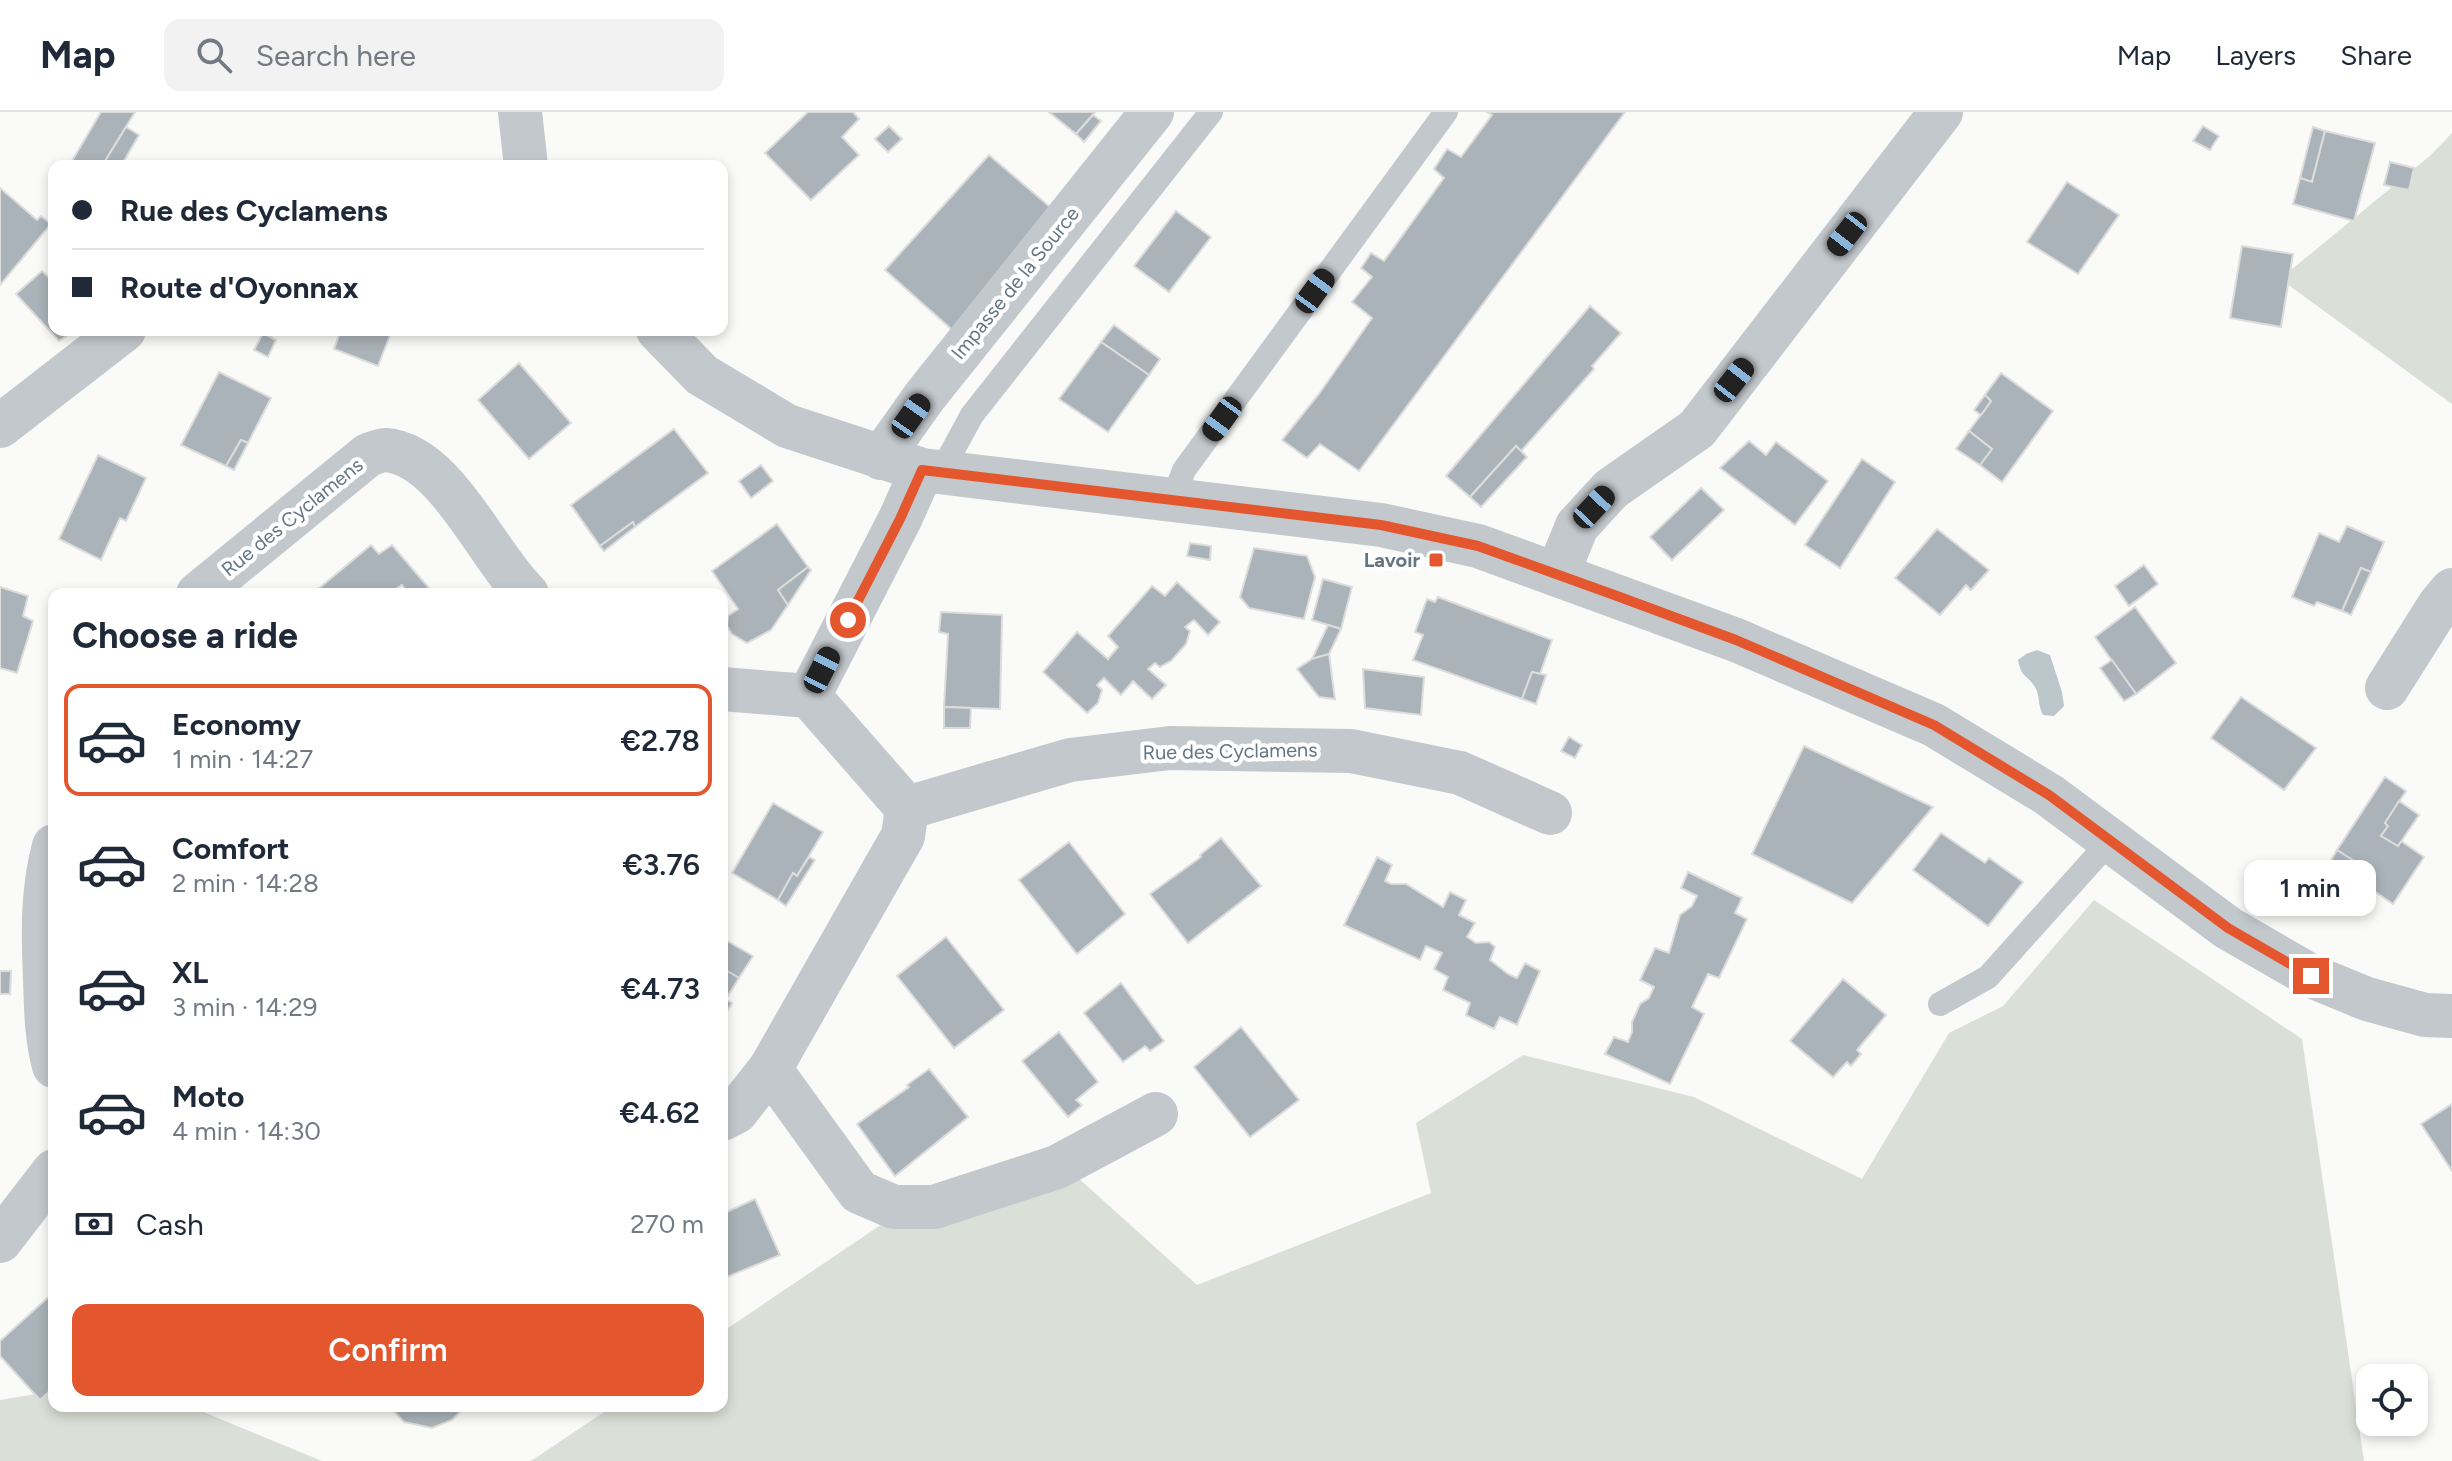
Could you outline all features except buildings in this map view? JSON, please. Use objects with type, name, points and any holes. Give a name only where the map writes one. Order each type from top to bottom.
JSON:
[{"type":"street","points":[[520,112],[525,160]]},
{"type":"street","name":"Impasse de la Source","points":[[915,466],[925,396],[1152,112]]},
{"type":"street","points":[[1557,575],[1577,526],[1611,489],[1697,429],[1941,112]]},
{"type":"street","points":[[0,426],[116,336]]},
{"type":"street","points":[[664,336],[702,375],[787,426],[915,466],[1381,525],[1478,546],[1736,640],[1934,725],[2049,795],[2228,928],[2311,976],[2367,999],[2425,1015],[2452,1016]]},
{"type":"street","name":"Rue des Cyclamens","points":[[205,588],[368,455],[385,450],[412,459],[436,475],[518,588]]},
{"type":"street","points":[[809,696],[900,519],[915,466]]},
{"type":"street","points":[[2387,688],[2452,590]]},
{"type":"street","points":[[728,689],[809,696],[907,808],[903,836],[770,1069],[736,1112],[728,1116]]},
{"type":"street","name":"Rue des Cyclamens","points":[[907,808],[1070,760],[1170,748],[1351,751],[1460,773],[1550,813]]},
{"type":"street","points":[[48,868],[42,908],[48,1045]]},
{"type":"street","points":[[770,1069],[859,1192],[894,1207],[934,1207],[1057,1167],[1156,1114]]},
{"type":"street","points":[[0,1241],[48,1179]]},
{"type":"lane","points":[[915,466],[972,415],[1211,112]]},
{"type":"lane","points":[[1173,499],[1184,470],[1446,112]]},
{"type":"lane","points":[[1940,1004],[1988,977],[2111,840]]},
{"type":"shaded area","points":[[2452,133],[2452,404],[2280,279],[2431,155]]},
{"type":"shaded area","points":[[2037,650],[2050,655],[2062,692],[2064,706],[2054,716],[2043,715],[2036,689],[2023,674],[2018,660]]},
{"type":"shaded area","points":[[2094,900],[2302,1039],[2356,1407],[2356,1436],[2360,1436],[2364,1461],[531,1461],[604,1412],[728,1412],[728,1328],[897,1214],[1046,1149],[1197,1285],[1431,1193],[1416,1123],[1523,1055],[1694,1097],[1862,1179],[1949,1033],[2003,1006]]},
{"type":"shaded area","points":[[48,1392],[48,1412],[204,1412],[322,1461],[0,1461],[0,1400]]},
{"type":"place","name":"Lavoir","points":[[1436,560]]},
{"type":"route","points":[[848,620],[922,470],[1381,525],[1478,546],[1736,640],[1934,725],[2049,795],[2228,928],[2311,976]]}]
